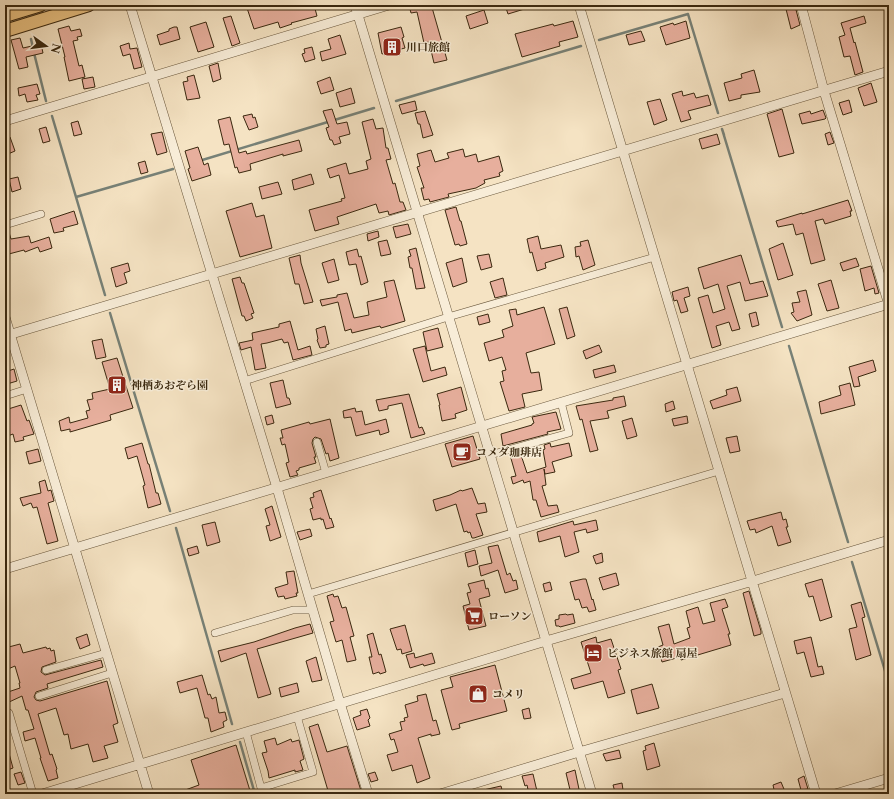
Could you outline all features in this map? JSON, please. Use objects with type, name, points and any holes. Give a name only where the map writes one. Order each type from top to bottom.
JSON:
[{"type":"highway","points":[[5,16],[41,5]]},
{"type":"highway","points":[[5,31],[89,5]]},
{"type":"street","points":[[130,5],[153,76],[368,794]]},
{"type":"street","points":[[355,5],[592,794]]},
{"type":"street","points":[[5,121],[389,5]]},
{"type":"street","points":[[579,5],[816,794]]},
{"type":"street","points":[[5,569],[889,304],[824,91],[800,5]]},
{"type":"street","points":[[8,335],[889,71]]},
{"type":"street","points":[[5,225],[41,214]]},
{"type":"street","points":[[244,381],[448,317],[655,257]]},
{"type":"street","points":[[5,317],[8,335],[27,389],[149,794]]},
{"type":"street","points":[[5,396],[27,389]]},
{"type":"street","points":[[490,455],[569,433],[561,402]]},
{"type":"street","points":[[316,442],[326,473]]},
{"type":"street","points":[[308,594],[719,471]]},
{"type":"street","points":[[42,794],[546,641],[889,540]]},
{"type":"street","points":[[215,633],[293,610],[312,610]]},
{"type":"street","points":[[46,670],[106,653]]},
{"type":"street","points":[[39,696],[112,673]]},
{"type":"street","points":[[440,794],[579,752],[785,693]]},
{"type":"street","points":[[5,714],[9,713],[33,794]]},
{"type":"street","points":[[246,732],[261,788],[313,772],[297,716]]},
{"type":"street","points":[[836,794],[889,778]]},
{"type":"building","points":[[246,5],[261,5],[262,9],[274,5],[286,5],[286,7],[296,5],[314,5],[317,16],[291,23],[292,24],[280,28],[278,22],[254,29]]},
{"type":"building","points":[[409,5],[434,5],[432,8],[447,60],[434,63],[429,42],[424,43],[417,12],[411,13]]},
{"type":"building","points":[[505,5],[531,5],[531,7],[508,14]]},
{"type":"building","points":[[795,6],[800,25],[791,29],[786,9]]},
{"type":"building","points":[[484,10],[488,23],[470,29],[466,16]]},
{"type":"building","points":[[231,16],[240,43],[232,46],[223,18]]},
{"type":"building","points":[[864,16],[866,23],[850,28],[863,72],[855,75],[850,56],[844,57],[839,37],[845,35],[841,23]]},
{"type":"building","points":[[573,21],[578,37],[559,42],[560,46],[522,57],[515,34],[553,24],[554,26]]},
{"type":"building","points":[[686,21],[690,38],[666,45],[660,27]]},
{"type":"building","points":[[206,22],[214,47],[198,52],[190,27]]},
{"type":"building","points":[[69,26],[71,31],[80,29],[82,36],[77,37],[78,40],[73,41],[79,66],[82,65],[85,77],[69,81],[58,29]]},
{"type":"building","points":[[177,27],[180,39],[160,45],[157,35],[169,31],[169,29]]},
{"type":"building","points":[[401,27],[405,48],[382,54],[378,33]]},
{"type":"building","points":[[641,31],[645,41],[629,45],[626,35]]},
{"type":"building","points":[[340,35],[346,54],[322,61],[320,52],[331,49],[328,39]]},
{"type":"building","points":[[20,38],[23,48],[41,44],[43,53],[26,57],[28,67],[19,69],[11,40]]},
{"type":"building","points":[[129,43],[130,49],[137,48],[142,67],[134,69],[130,54],[123,56],[120,46]]},
{"type":"building","points":[[312,47],[315,59],[305,62],[302,54],[305,53],[304,49]]},
{"type":"building","points":[[218,63],[221,79],[213,82],[209,66]]},
{"type":"building","points":[[754,70],[760,92],[741,95],[741,98],[729,101],[724,83],[742,78],[741,74]]},
{"type":"building","points":[[194,75],[200,98],[187,100],[183,82],[188,81],[187,77]]},
{"type":"building","points":[[93,77],[95,87],[84,89],[82,79]]},
{"type":"building","points":[[330,77],[334,90],[321,94],[317,82]]},
{"type":"building","points":[[871,83],[877,102],[864,106],[858,88]]},
{"type":"building","points":[[37,84],[40,94],[36,95],[38,100],[27,102],[25,94],[19,96],[18,88]]},
{"type":"building","points":[[351,88],[355,103],[340,107],[336,93]]},
{"type":"building","points":[[682,91],[683,96],[694,93],[696,98],[708,95],[711,105],[688,111],[691,119],[681,122],[672,94]]},
{"type":"building","points":[[660,99],[667,120],[654,125],[647,102]]},
{"type":"building","points":[[849,100],[852,112],[843,115],[839,103]]},
{"type":"building","points":[[415,101],[417,110],[402,114],[399,105]]},
{"type":"building","points":[[332,109],[337,124],[347,122],[350,134],[339,137],[341,143],[334,145],[332,140],[330,140],[326,128],[329,127],[323,111]]},
{"type":"building","points":[[782,109],[794,153],[779,157],[767,114]]},
{"type":"building","points":[[823,110],[825,119],[802,124],[799,114],[810,111],[811,114]]},
{"type":"building","points":[[425,111],[433,135],[423,138],[420,124],[418,124],[415,113]]},
{"type":"building","points":[[252,114],[253,118],[255,117],[258,127],[249,130],[243,116]]},
{"type":"building","points":[[230,117],[239,153],[246,151],[247,154],[299,140],[302,151],[283,156],[283,154],[250,164],[251,170],[239,173],[237,167],[235,168],[229,144],[224,145],[218,120]]},
{"type":"building","points":[[373,119],[376,129],[383,128],[386,148],[388,148],[391,159],[386,160],[393,184],[395,183],[400,202],[403,202],[406,210],[389,215],[388,211],[379,213],[376,204],[337,217],[339,224],[315,231],[309,210],[342,201],[341,199],[345,198],[339,175],[330,178],[327,169],[346,163],[349,174],[368,169],[366,161],[371,159],[362,122]]},
{"type":"building","points":[[78,121],[82,134],[74,136],[71,123]]},
{"type":"building","points":[[46,127],[50,141],[43,143],[39,129]]},
{"type":"building","points":[[162,132],[167,152],[157,155],[151,134]]},
{"type":"building","points":[[830,132],[834,143],[828,145],[825,134]]},
{"type":"building","points":[[717,134],[720,144],[702,149],[699,139]]},
{"type":"building","points":[[10,137],[15,151],[8,154],[5,139]]},
{"type":"building","points":[[198,147],[204,165],[208,163],[211,175],[192,181],[185,151]]},
{"type":"building","points":[[463,149],[465,157],[476,154],[478,162],[499,156],[503,171],[499,173],[500,176],[484,180],[485,183],[476,188],[448,194],[449,197],[430,202],[429,199],[424,200],[421,188],[424,188],[417,167],[420,166],[417,154],[431,150],[435,162],[449,158],[447,153]]},
{"type":"building","points":[[145,161],[148,172],[141,174],[138,163]]},
{"type":"building","points":[[311,174],[314,184],[294,190],[292,180]]},
{"type":"building","points":[[18,177],[21,189],[12,192],[9,179]]},
{"type":"building","points":[[278,182],[282,194],[262,199],[259,187]]},
{"type":"building","points":[[848,200],[852,211],[850,211],[851,216],[825,224],[823,219],[815,221],[825,260],[811,264],[803,233],[796,235],[793,224],[778,227],[776,221]]},
{"type":"building","points":[[252,203],[256,217],[264,215],[272,248],[240,257],[226,211]]},
{"type":"building","points":[[456,207],[467,244],[460,246],[459,244],[455,245],[445,210]]},
{"type":"building","points":[[74,211],[78,224],[63,228],[64,231],[54,233],[50,219]]},
{"type":"building","points":[[408,224],[411,234],[396,238],[393,227]]},
{"type":"building","points":[[8,229],[11,239],[29,236],[31,243],[49,237],[52,248],[40,252],[38,247],[25,252],[24,250],[5,255],[5,230]]},
{"type":"building","points":[[378,231],[379,237],[368,241],[367,234]]},
{"type":"building","points":[[538,236],[541,249],[561,245],[564,257],[545,263],[546,268],[537,271],[532,252],[530,253],[527,239]]},
{"type":"building","points":[[387,240],[391,254],[381,256],[378,242]]},
{"type":"building","points":[[588,240],[595,265],[583,270],[579,256],[576,257],[575,247],[581,246],[580,242]]},
{"type":"building","points":[[783,243],[793,275],[778,280],[769,249]]},
{"type":"building","points":[[416,248],[425,288],[416,289],[412,268],[410,268],[408,257],[411,256],[409,250]]},
{"type":"building","points":[[357,249],[359,257],[361,256],[368,282],[361,285],[356,264],[349,265],[346,252]]},
{"type":"building","points":[[489,254],[492,267],[481,270],[477,256]]},
{"type":"building","points":[[300,255],[313,302],[304,304],[299,284],[295,284],[289,258]]},
{"type":"building","points":[[741,255],[750,284],[763,281],[768,296],[745,301],[740,282],[727,286],[740,329],[732,331],[729,322],[716,326],[721,345],[712,348],[698,298],[708,295],[713,313],[725,309],[718,284],[704,289],[698,268]]},
{"type":"building","points":[[462,258],[467,282],[453,287],[446,263]]},
{"type":"building","points":[[856,258],[859,266],[843,271],[840,263]]},
{"type":"building","points":[[334,259],[339,280],[328,283],[322,263]]},
{"type":"building","points":[[128,263],[130,271],[124,273],[127,283],[116,287],[111,268]]},
{"type":"building","points":[[871,266],[879,293],[875,294],[874,288],[865,291],[860,269]]},
{"type":"building","points":[[240,277],[242,283],[244,283],[254,313],[251,314],[253,318],[246,321],[244,316],[242,316],[232,279]]},
{"type":"building","points":[[503,278],[507,295],[495,298],[490,282]]},
{"type":"building","points":[[394,280],[405,321],[381,328],[380,326],[352,333],[351,329],[345,331],[338,302],[322,306],[320,300],[337,297],[337,295],[347,293],[354,318],[369,315],[367,302],[387,297],[384,282]]},
{"type":"building","points":[[831,280],[839,308],[827,311],[818,284]]},
{"type":"building","points":[[688,287],[690,296],[684,298],[688,311],[681,313],[677,300],[674,301],[672,292]]},
{"type":"building","points":[[806,290],[812,315],[797,321],[791,313],[794,312],[792,303],[800,302],[797,292]]},
{"type":"building","points":[[544,307],[555,344],[526,353],[531,373],[539,372],[542,390],[522,394],[525,407],[509,411],[500,382],[504,381],[502,371],[506,370],[502,357],[489,361],[484,343],[504,337],[502,330],[513,326],[509,310],[516,309],[517,315]]},
{"type":"building","points":[[567,307],[575,336],[567,339],[559,309]]},
{"type":"building","points":[[756,312],[759,325],[752,327],[749,314]]},
{"type":"building","points":[[488,314],[490,322],[479,325],[477,317]]},
{"type":"building","points":[[290,321],[298,350],[310,346],[312,355],[293,360],[288,342],[284,343],[282,339],[261,344],[266,368],[255,370],[251,347],[241,350],[239,343],[253,340],[252,333],[279,327],[279,324]]},
{"type":"building","points":[[325,326],[329,344],[326,345],[326,347],[320,348],[317,340],[316,329]]},
{"type":"building","points":[[438,328],[443,347],[427,351],[423,332]]},
{"type":"building","points":[[102,339],[106,357],[96,359],[92,341]]},
{"type":"building","points":[[599,345],[602,352],[586,359],[583,351]]},
{"type":"building","points":[[425,346],[431,371],[445,367],[447,375],[423,382],[413,349]]},
{"type":"building","points":[[117,358],[133,408],[110,415],[111,420],[70,432],[70,429],[61,431],[59,421],[69,417],[70,423],[88,418],[86,411],[90,410],[87,400],[93,399],[92,393],[110,389],[102,362]]},
{"type":"building","points":[[873,360],[876,371],[858,377],[860,386],[854,387],[849,367]]},
{"type":"building","points":[[614,365],[616,372],[595,378],[593,370]]},
{"type":"building","points":[[14,369],[17,381],[7,384],[5,372]]},
{"type":"building","points":[[283,380],[287,398],[289,398],[291,404],[276,408],[270,383]]},
{"type":"building","points":[[850,383],[855,405],[821,414],[819,402],[841,395],[839,386]]},
{"type":"building","points":[[461,387],[467,410],[455,414],[456,418],[442,421],[437,394]]},
{"type":"building","points":[[737,387],[741,401],[713,409],[710,401],[727,395],[726,390]]},
{"type":"building","points":[[409,394],[419,428],[422,427],[425,434],[411,438],[402,403],[388,406],[388,409],[379,411],[376,400]]},
{"type":"building","points":[[624,396],[626,406],[607,411],[609,418],[590,421],[598,450],[590,452],[582,419],[580,420],[576,406],[613,400],[613,398]]},
{"type":"building","points":[[673,401],[675,409],[666,412],[665,404]]},
{"type":"building","points":[[21,405],[34,434],[23,437],[24,440],[15,442],[13,434],[5,437],[5,410]]},
{"type":"building","points":[[355,408],[356,412],[362,411],[365,425],[386,419],[389,432],[380,435],[379,430],[356,436],[351,417],[344,418],[343,411]]},
{"type":"building","points":[[556,412],[561,429],[503,446],[501,434],[532,425],[534,423],[532,417]]},
{"type":"building","points":[[272,415],[274,423],[267,425],[265,417]]},
{"type":"building","points":[[687,416],[688,423],[674,426],[672,419]]},
{"type":"building","points":[[632,418],[637,436],[627,439],[622,421]]},
{"type":"building","points":[[330,419],[339,458],[330,461],[321,439],[315,437],[312,443],[316,463],[299,468],[299,470],[296,471],[298,475],[290,477],[286,463],[289,462],[285,444],[282,445],[280,438],[283,438],[281,430],[309,422],[310,424]]},
{"type":"building","name":"コメダ珈琲店","points":[[473,436],[480,459],[452,467],[445,444]]},
{"type":"building","points":[[737,436],[740,451],[730,453],[726,438]]},
{"type":"building","points":[[142,443],[156,493],[158,493],[161,504],[148,508],[143,486],[145,485],[137,456],[128,459],[125,448]]},
{"type":"building","points":[[550,443],[551,447],[569,443],[572,456],[552,462],[555,472],[545,474],[544,469],[546,485],[542,486],[548,506],[557,505],[559,512],[541,517],[536,500],[533,500],[530,481],[524,483],[523,480],[513,484],[511,477],[516,476],[510,455],[520,452],[527,473],[546,467],[543,450],[545,449],[544,445]]},
{"type":"building","points":[[38,449],[41,461],[29,464],[26,452]]},
{"type":"building","points":[[45,480],[48,491],[51,490],[54,501],[48,503],[58,541],[47,544],[37,507],[33,508],[31,503],[23,506],[20,498],[41,493],[39,482]]},
{"type":"building","points":[[472,488],[478,504],[485,503],[487,512],[476,514],[483,535],[474,538],[472,538],[470,532],[464,532],[456,504],[436,511],[433,500],[461,490]]},
{"type":"building","points":[[321,490],[334,527],[326,529],[323,519],[313,520],[310,509],[313,508],[310,498],[314,497],[313,493]]},
{"type":"building","points":[[272,506],[281,537],[270,541],[266,526],[270,525],[265,509]]},
{"type":"building","points":[[781,512],[783,520],[786,519],[788,527],[786,527],[791,542],[778,546],[772,526],[756,533],[755,529],[750,530],[747,521]]},
{"type":"building","points":[[596,520],[598,530],[587,533],[586,529],[574,532],[579,552],[565,557],[560,536],[539,542],[537,532],[573,521],[574,525]]},
{"type":"building","points":[[215,522],[220,542],[207,546],[202,525]]},
{"type":"building","points":[[310,529],[312,536],[300,540],[297,532]]},
{"type":"building","points":[[498,545],[507,575],[510,573],[513,581],[516,580],[518,589],[505,593],[498,570],[481,576],[479,566],[492,563],[488,547]]},
{"type":"building","points":[[197,546],[199,553],[189,556],[187,549]]},
{"type":"building","points":[[475,550],[478,564],[468,567],[465,553]]},
{"type":"building","points":[[602,553],[603,562],[596,564],[593,556]]},
{"type":"building","points":[[294,571],[298,593],[296,593],[297,596],[285,599],[284,596],[278,597],[275,588],[288,584],[286,572]]},
{"type":"building","points":[[616,573],[619,585],[603,590],[599,578]]},
{"type":"building","points":[[586,579],[596,610],[589,612],[587,607],[582,608],[579,599],[575,600],[570,582]]},
{"type":"building","points":[[822,579],[832,617],[820,621],[813,596],[809,597],[805,584]]},
{"type":"building","points":[[484,580],[486,589],[488,588],[490,596],[479,599],[486,626],[469,630],[463,606],[470,604],[467,593],[471,592],[468,584]]},
{"type":"building","points":[[550,582],[552,590],[545,592],[543,584]]},
{"type":"building","points":[[749,591],[761,631],[761,634],[754,636],[743,593]]},
{"type":"building","points":[[333,594],[334,597],[338,596],[342,608],[346,607],[354,636],[350,637],[356,660],[347,662],[342,640],[336,642],[330,622],[334,621],[327,596]]},
{"type":"building","points":[[725,599],[728,607],[722,609],[730,634],[728,634],[731,645],[681,660],[680,657],[662,662],[658,647],[663,645],[658,627],[669,624],[674,644],[690,638],[687,628],[690,627],[686,611],[698,607],[703,624],[715,621],[710,603]]},
{"type":"building","points":[[861,602],[865,617],[862,618],[871,655],[856,660],[849,629],[857,627],[851,605]]},
{"type":"building","points":[[573,614],[575,623],[560,627],[556,626],[555,620],[559,619],[559,615]]},
{"type":"building","points":[[310,624],[313,633],[257,649],[271,694],[258,698],[246,653],[221,662],[218,651],[254,642]]},
{"type":"building","points":[[405,625],[412,651],[402,654],[401,649],[397,650],[390,629]]},
{"type":"building","points":[[373,633],[379,655],[381,654],[386,672],[380,674],[379,672],[373,674],[369,657],[372,657],[367,635]]},
{"type":"building","points":[[87,634],[90,645],[80,649],[76,638]]},
{"type":"building","points":[[596,637],[597,643],[611,639],[621,669],[618,670],[625,693],[608,698],[603,681],[574,689],[571,679],[591,673],[581,642]]},
{"type":"building","points":[[811,637],[818,667],[822,666],[824,674],[811,677],[804,652],[797,654],[794,641]]},
{"type":"building","points":[[20,644],[23,653],[46,647],[47,649],[50,648],[51,651],[54,650],[56,662],[42,667],[41,672],[45,675],[101,660],[103,667],[47,684],[48,688],[36,692],[34,697],[36,700],[40,701],[107,681],[118,723],[113,725],[118,742],[104,746],[108,758],[93,762],[88,744],[71,749],[68,734],[64,735],[56,708],[38,714],[50,755],[52,754],[57,769],[58,778],[48,781],[35,738],[25,741],[23,732],[34,729],[22,696],[7,703],[5,697],[5,693],[20,688],[20,683],[15,666],[8,669],[5,661],[7,659],[5,648]]},
{"type":"building","points":[[414,653],[415,658],[432,653],[435,663],[424,666],[423,664],[410,668],[406,655]]},
{"type":"building","points":[[316,657],[322,680],[312,682],[306,661]]},
{"type":"building","name":"コメリ","points":[[495,665],[507,711],[459,724],[460,728],[452,730],[441,690],[453,687],[450,677]]},
{"type":"building","points":[[202,675],[208,695],[210,694],[212,699],[216,697],[219,713],[225,712],[227,720],[223,722],[224,727],[211,732],[208,718],[205,718],[197,688],[180,693],[177,682]]},
{"type":"building","points":[[297,683],[299,692],[281,697],[279,688]]},
{"type":"building","points":[[652,684],[659,708],[637,714],[631,690]]},
{"type":"building","points":[[426,694],[433,721],[436,720],[440,734],[431,736],[431,734],[418,738],[430,778],[417,783],[412,765],[392,771],[387,755],[398,752],[394,739],[391,740],[389,734],[402,730],[400,722],[405,721],[404,718],[408,717],[405,705],[418,701],[417,696]]},
{"type":"building","points":[[529,708],[531,718],[524,719],[522,710]]},
{"type":"building","points":[[367,709],[370,718],[368,720],[370,726],[357,730],[353,718],[361,715],[360,711]]},
{"type":"building","points":[[318,724],[327,752],[347,746],[362,794],[329,794],[309,727]]},
{"type":"building","points":[[275,738],[277,745],[291,739],[292,742],[299,740],[304,759],[300,761],[303,770],[295,772],[295,770],[269,778],[262,753],[267,752],[264,741]]},
{"type":"building","points":[[654,743],[660,766],[647,770],[643,751],[646,750],[645,746]]},
{"type":"building","points":[[236,745],[251,794],[177,794],[199,785],[191,760]]},
{"type":"building","points":[[7,746],[13,768],[5,771],[5,747]]},
{"type":"building","points":[[619,750],[621,758],[606,761],[603,754]]},
{"type":"building","points":[[575,770],[580,794],[571,794],[566,773]]},
{"type":"building","points":[[21,772],[25,783],[18,785],[14,774]]},
{"type":"building","points":[[375,772],[378,780],[371,782],[368,774]]},
{"type":"building","points":[[533,774],[538,794],[529,794],[527,785],[525,786],[522,776]]},
{"type":"building","points":[[804,776],[808,789],[801,790],[798,779]]},
{"type":"building","points":[[781,782],[786,794],[775,794],[773,785]]},
{"type":"building","points":[[622,783],[623,790],[615,792],[613,785]]},
{"type":"building","points":[[501,786],[503,794],[480,794],[479,791]]},
{"type":"waterway","points":[[599,40],[688,14],[718,113]]},
{"type":"waterway","points":[[31,39],[33,48]]},
{"type":"waterway","points":[[396,101],[581,46]]},
{"type":"waterway","points":[[34,53],[46,101]]},
{"type":"waterway","points":[[199,161],[374,108]]},
{"type":"waterway","points":[[52,116],[105,295]]},
{"type":"waterway","points":[[724,135],[722,129],[782,327]]},
{"type":"waterway","points":[[76,197],[173,169]]},
{"type":"waterway","points":[[110,313],[170,511]]},
{"type":"waterway","points":[[789,346],[848,542]]},
{"type":"waterway","points":[[176,528],[232,724]]},
{"type":"waterway","points":[[852,562],[889,684]]},
{"type":"waterway","points":[[240,742],[255,794]]},
{"type":"place","name":"川口旅館","points":[[392,47]]},
{"type":"place","name":"神栖あおぞら園","points":[[117,385]]},
{"type":"place","name":"コメダ珈琲店","points":[[462,452]]},
{"type":"place","name":"ローソン","points":[[474,616]]},
{"type":"place","name":"ビジネス旅館 扇屋","points":[[593,653]]},
{"type":"place","name":"コメリ","points":[[478,694]]}]
